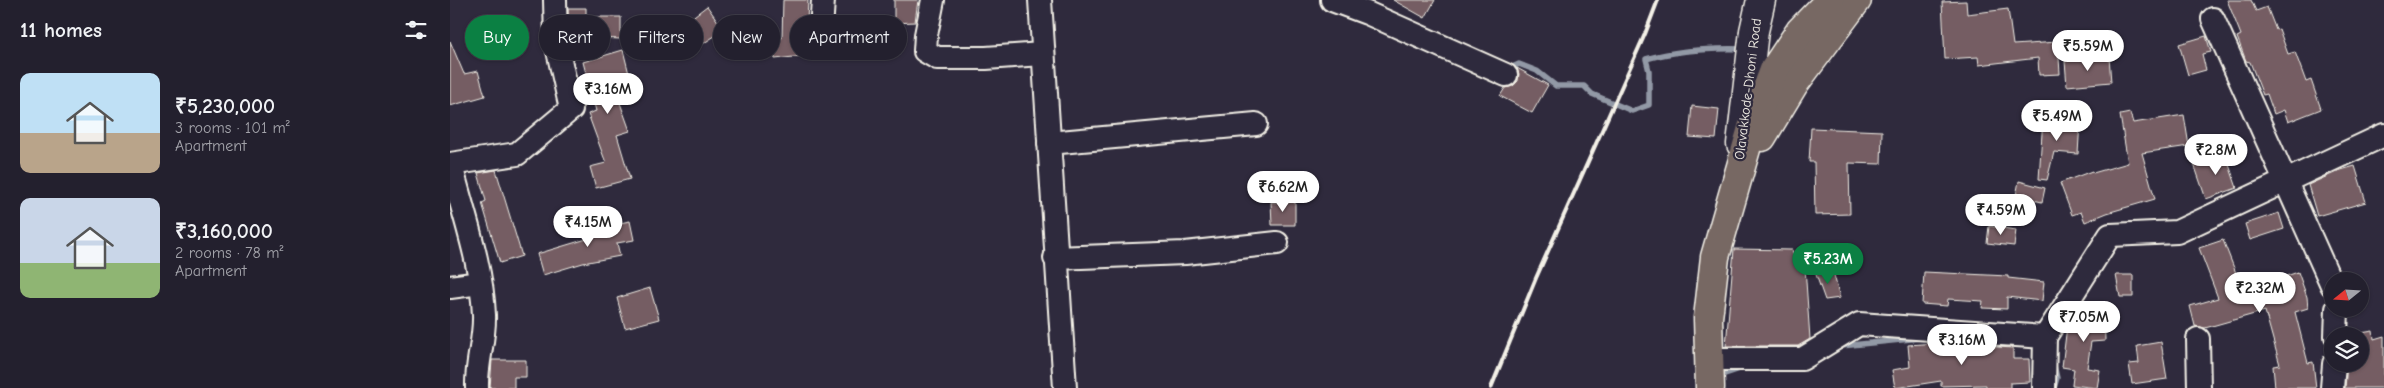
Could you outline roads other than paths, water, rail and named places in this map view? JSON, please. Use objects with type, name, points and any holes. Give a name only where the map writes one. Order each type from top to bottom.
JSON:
[{"type":"highway","points":[[1710,388],[1708,318],[1715,257],[1752,128],[1774,70],[1800,31],[1830,0]]},
{"type":"highway","points":[[1737,179],[1794,84],[1857,0]]},
{"type":"main road","name":"Olavakkode-Dhoni Road","points":[[1737,179],[1754,30],[1761,0]]},
{"type":"street","points":[[477,388],[476,374],[484,317],[480,283],[451,164],[517,154],[571,109],[556,42],[555,0]]},
{"type":"street","points":[[822,15],[823,0]]},
{"type":"street","points":[[933,0],[925,51],[937,58],[986,58],[1042,54]]},
{"type":"street","points":[[1040,0],[1055,258],[1065,388]]},
{"type":"street","points":[[1332,0],[1367,13],[1506,75]]},
{"type":"street","points":[[2213,19],[2288,181],[2326,272]]},
{"type":"street","points":[[1049,142],[1256,124]]},
{"type":"street","points":[[2044,388],[2045,337],[2110,235],[2177,232],[2384,135]]},
{"type":"street","points":[[1055,258],[1185,253],[1277,243]]},
{"type":"street","points":[[450,287],[480,283]]},
{"type":"street","points":[[1708,359],[1802,360],[1859,324],[2045,337]]},
{"type":"street","points":[[2198,339],[2199,388]]},
{"type":"street","points":[[2332,388],[2333,372]]},
{"type":"waterway","points":[[1508,69],[1519,64],[1537,71],[1556,86],[1584,86],[1592,94],[1632,111],[1649,105],[1649,71],[1646,59],[1695,50],[1744,49]]},
{"type":"waterway","points":[[1841,346],[1921,338]]},
{"type":"waterway","points":[[2054,365],[2057,378],[2054,388]]},
{"type":"waterway","points":[[1719,376],[1740,369]]},
{"type":"railway","points":[[1491,388],[1536,278],[1645,34],[1658,0]]}]
